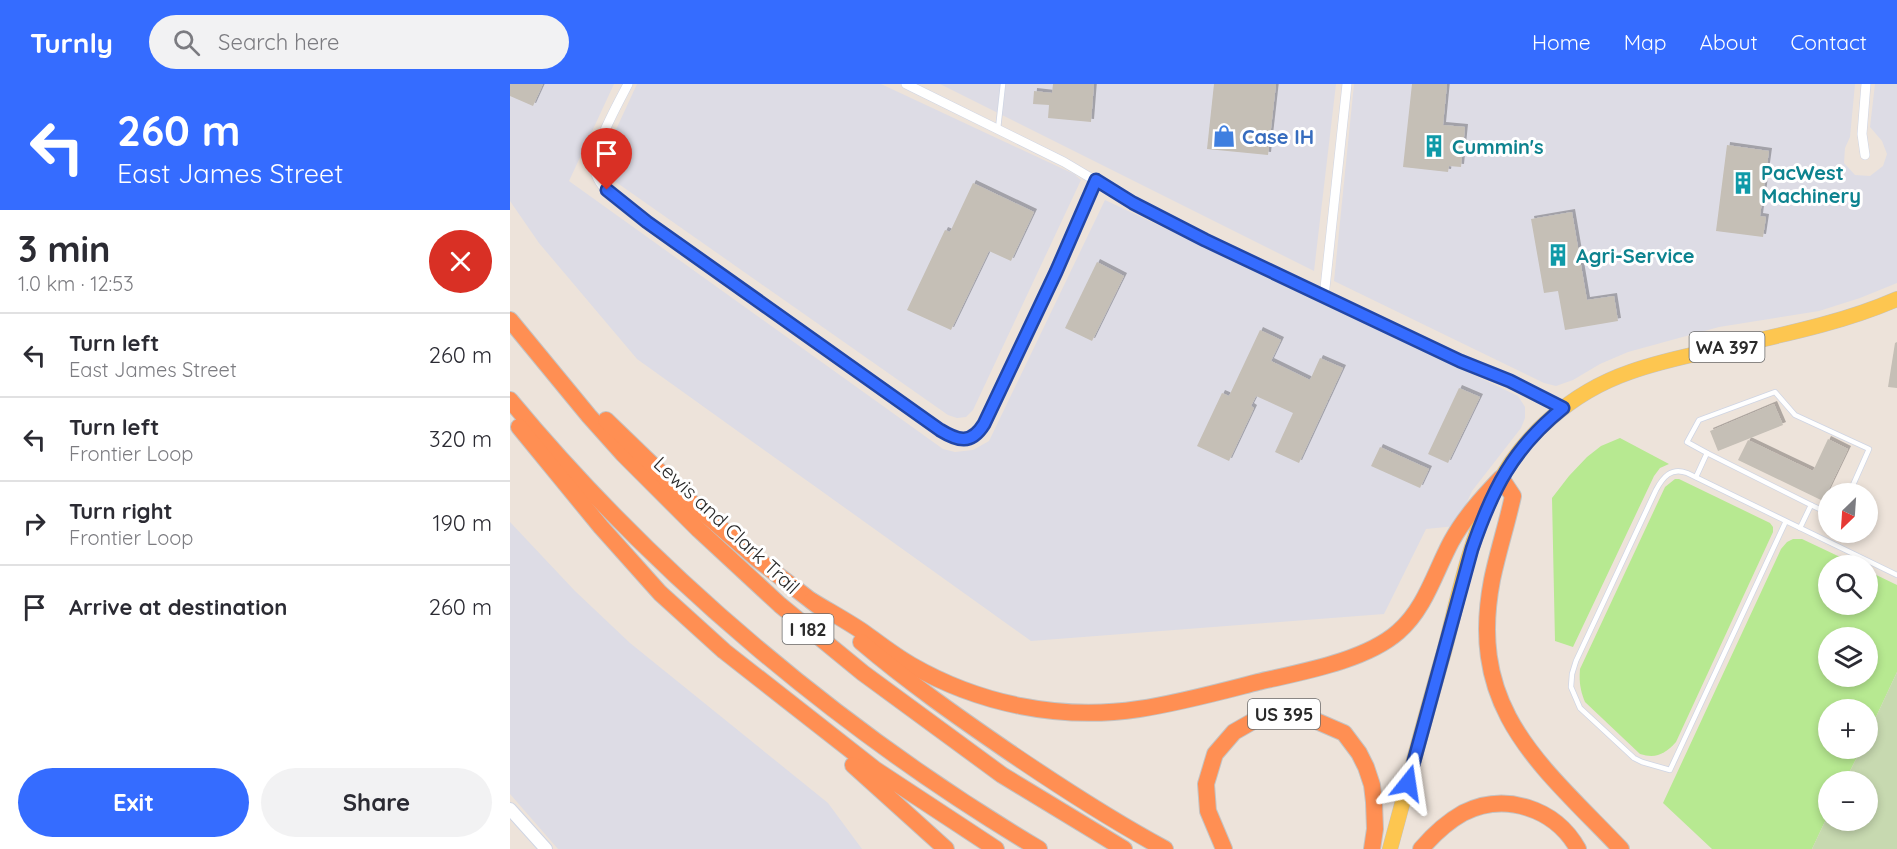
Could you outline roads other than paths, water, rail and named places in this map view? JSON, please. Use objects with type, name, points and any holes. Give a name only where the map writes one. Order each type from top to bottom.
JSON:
[{"type":"highway","name":"Lewis and Clark Trail","points":[[510,320],[589,417],[657,490],[797,620],[910,709],[1002,775],[1124,849]]},
{"type":"highway","points":[[538,355],[691,502],[895,672],[1061,787],[1165,849]]},
{"type":"highway","name":"I 182","points":[[510,400],[628,528],[674,573],[761,651],[889,751],[1039,849]]},
{"type":"highway","points":[[510,416],[660,593],[724,651],[876,770],[996,849]]},
{"type":"highway","points":[[812,601],[909,664],[965,692],[1016,706],[1056,712],[1109,712],[1138,709],[1340,661],[1368,651],[1386,641],[1400,630],[1414,613],[1427,594],[1450,543],[1462,523],[1501,478],[1514,495],[1492,581],[1487,622],[1487,644],[1496,688],[1503,709],[1515,731],[1530,751],[1621,849]]},
{"type":"highway","points":[[785,700],[832,746],[946,849]]},
{"type":"highway","name":"US 395","points":[[1224,849],[1208,811],[1206,784],[1215,754],[1234,732],[1262,716],[1298,713],[1344,733],[1359,753],[1372,785],[1375,829],[1372,849]]},
{"type":"highway","points":[[1421,849],[1440,830],[1463,814],[1491,804],[1505,803],[1520,805],[1545,815],[1566,831],[1578,849]]},
{"type":"main road","name":"WA 397","points":[[1390,849],[1472,549],[1484,513],[1501,478],[1530,439],[1563,408],[1604,383],[1658,363],[1835,321],[1866,312],[1897,299]]},
{"type":"street","points":[[628,84],[595,159],[596,174],[607,190],[647,222],[940,430],[961,440],[976,435],[984,424],[1056,272],[1096,180]]},
{"type":"street","points":[[906,84],[1096,180],[1150,212],[1323,297],[1460,361],[1510,381],[1563,408]]},
{"type":"street","points":[[1323,297],[1347,84]]},
{"type":"street","points":[[1865,155],[1862,134],[1866,84]]},
{"type":"street","points":[[510,809],[546,849]]},
{"type":"lane","points":[[998,129],[1003,84]]},
{"type":"lane","points":[[1818,508],[1687,442],[1698,420],[1775,392],[1795,415],[1869,449],[1854,483]]},
{"type":"lane","points":[[1696,477],[1707,453]]},
{"type":"lane","points":[[1786,521],[1670,770],[1638,760],[1580,708],[1571,687],[1572,674],[1660,482],[1668,474],[1677,470],[1696,477],[1897,575]]},
{"type":"lane","points":[[1800,528],[1812,505]]},
{"type":"place","name":"Case IH","points":[[1224,136]]},
{"type":"place","name":"Cummin's","points":[[1434,146]]},
{"type":"place","name":"PacWest Machinery","points":[[1743,183]]},
{"type":"place","name":"Agri-Service","points":[[1558,255]]}]
